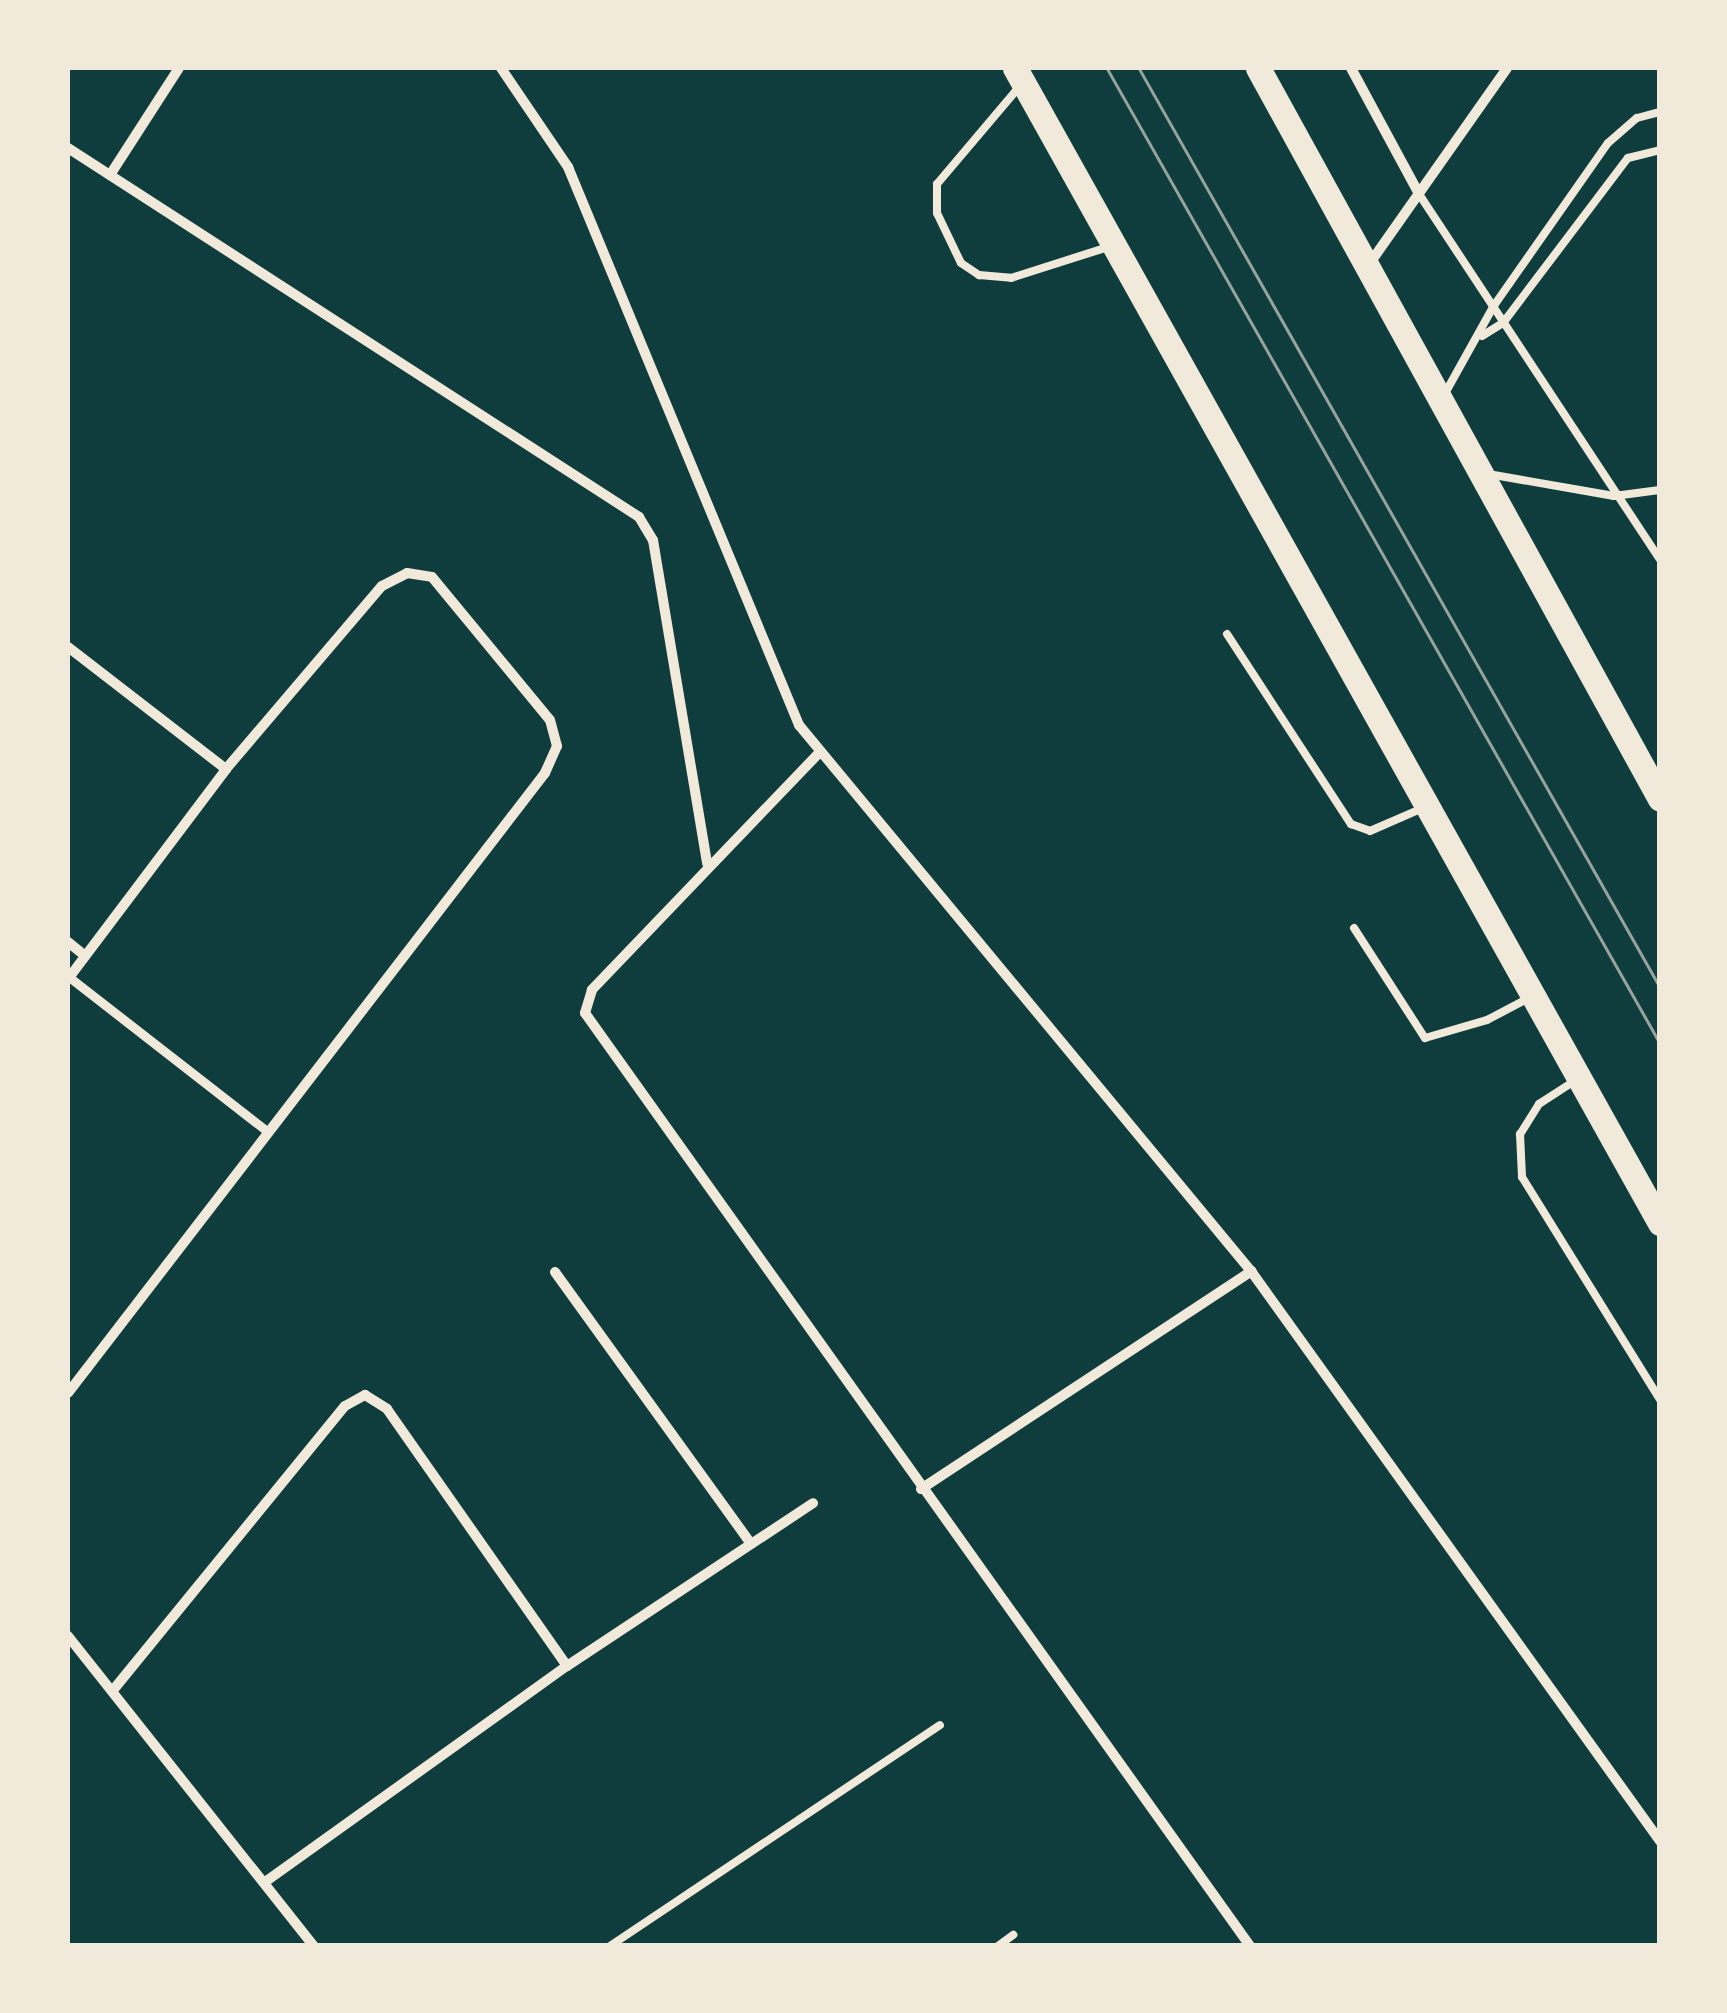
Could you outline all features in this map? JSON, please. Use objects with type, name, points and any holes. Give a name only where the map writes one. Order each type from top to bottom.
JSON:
[{"type":"main road","points":[[1258,68],[1660,799]]},
{"type":"main road","points":[[1018,76],[1116,244],[1660,1223]]},
{"type":"street","points":[[110,175],[179,68]]},
{"type":"street","points":[[501,68],[568,167],[799,725],[818,754],[1251,1271],[1660,1841]]},
{"type":"street","points":[[1351,68],[1419,194]]},
{"type":"street","points":[[1369,265],[1508,68]]},
{"type":"street","points":[[68,148],[638,517],[654,540],[707,864]]},
{"type":"street","points":[[68,1394],[545,774],[557,746],[550,720],[432,577],[406,573],[382,586],[226,770],[68,978],[268,1132]]},
{"type":"street","points":[[68,647],[226,770]]},
{"type":"street","points":[[818,754],[707,864],[592,990],[585,1013],[921,1490],[1250,1946]]},
{"type":"street","points":[[68,942],[85,956]]},
{"type":"street","points":[[921,1490],[1251,1271]]},
{"type":"street","points":[[556,1272],[751,1544]]},
{"type":"street","points":[[114,1688],[346,1406],[365,1395],[388,1409],[567,1666]]},
{"type":"street","points":[[265,1882],[567,1666],[813,1503]]},
{"type":"street","points":[[68,1636],[114,1688],[314,1946]]},
{"type":"lane","points":[[1018,76],[937,184],[937,213],[961,263],[979,274],[1011,278],[1116,244]]},
{"type":"lane","points":[[1440,401],[1480,338],[1493,307],[1608,144],[1637,118],[1660,112]]},
{"type":"lane","points":[[1480,338],[1503,323],[1628,158],[1660,150]]},
{"type":"lane","points":[[1419,194],[1614,496],[1660,559]]},
{"type":"lane","points":[[1479,473],[1614,496],[1660,490]]},
{"type":"lane","points":[[1227,634],[1351,824],[1370,831],[1427,806]]},
{"type":"lane","points":[[1354,928],[1425,1038],[1488,1020],[1533,996]]},
{"type":"lane","points":[[1580,1078],[1538,1104],[1520,1134],[1522,1177],[1660,1400]]},
{"type":"lane","points":[[610,1946],[940,1725]]},
{"type":"lane","points":[[998,1946],[1013,1935]]},
{"type":"tram line","points":[[1107,68],[1660,1043]]},
{"type":"tram line","points":[[1139,68],[1660,987]]}]
